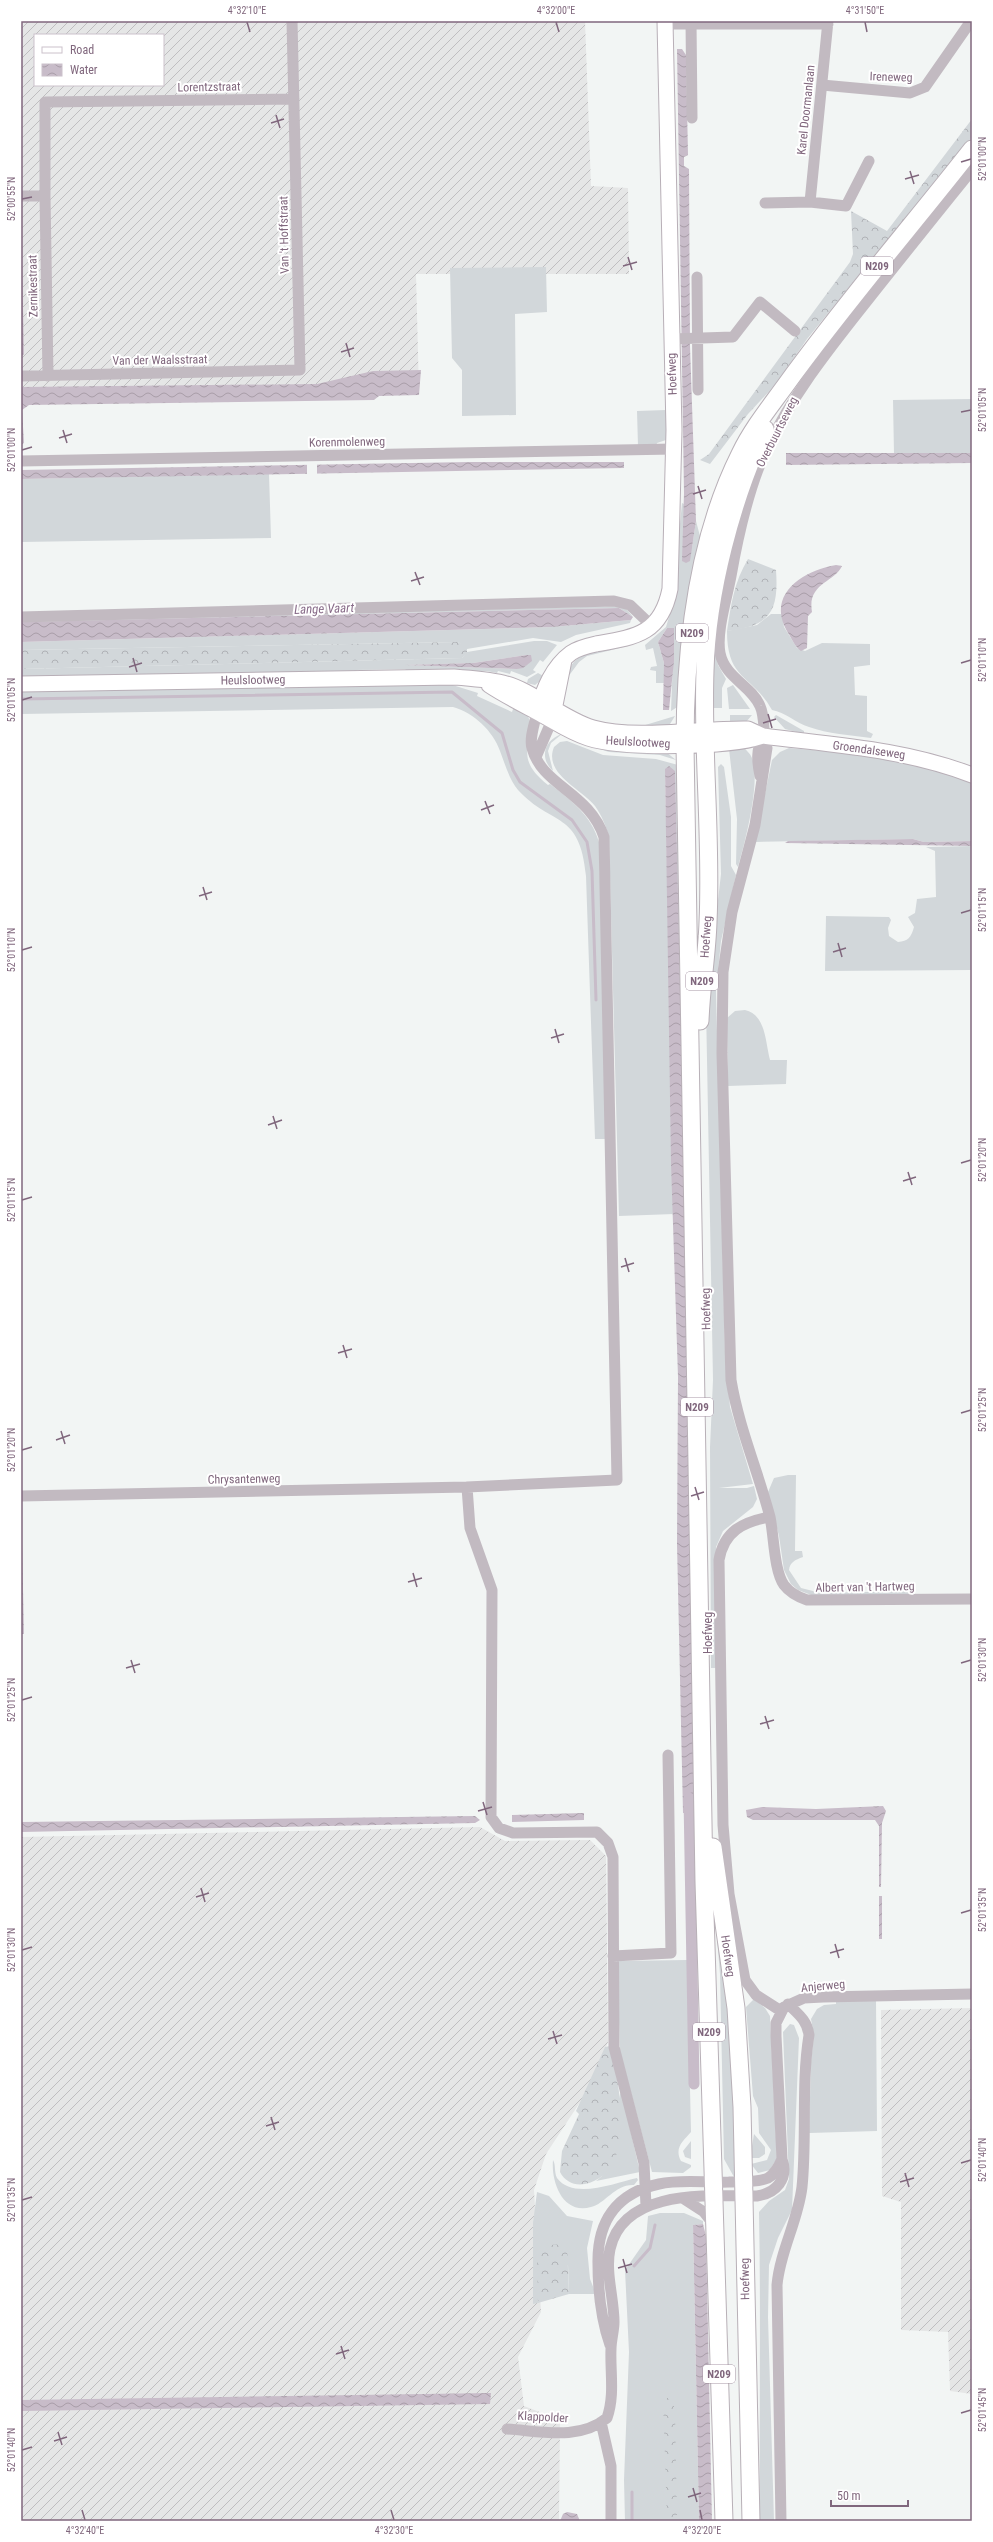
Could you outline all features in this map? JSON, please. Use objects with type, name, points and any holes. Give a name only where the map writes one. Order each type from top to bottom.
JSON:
[{"type":"main road","name":"Overbuurtseweg","points":[[685,738],[688,656],[712,525],[740,454],[754,429],[813,345],[972,149]]},
{"type":"main road","name":"Overbuurtseweg","points":[[706,736],[705,670],[712,610],[726,538],[752,460],[786,385]]},
{"type":"main road","name":"Hoefweg","points":[[706,736],[708,922],[699,1041],[705,1265],[711,1836],[736,2008],[744,2189],[751,2521]]},
{"type":"main road","name":"Hoefweg","points":[[685,738],[697,1385],[701,1748],[724,2521]]},
{"type":"street","points":[[292,21],[294,99]]},
{"type":"street","name":"Ireneweg","points":[[822,85],[910,93],[918,91],[925,87],[971,21]]},
{"type":"street","points":[[691,22],[692,118]]},
{"type":"street","points":[[665,23],[828,22]]},
{"type":"street","name":"Karel Doormanlaan","points":[[810,202],[828,22]]},
{"type":"street","name":"Hoefweg","points":[[467,1487],[617,1480],[604,837],[595,816],[586,806],[545,772],[536,757],[531,741],[538,707],[551,674],[564,660],[578,649],[635,636],[652,626],[662,614],[670,589],[675,339],[665,23]]},
{"type":"street","name":"Lorentzstraat","points":[[44,196],[45,102],[294,99]]},
{"type":"street","name":"Van 't Hoffstraat","points":[[294,99],[300,370]]},
{"type":"street","points":[[765,203],[810,202],[846,206],[869,161]]},
{"type":"street","name":"Overbuurtseweg","points":[[763,736],[762,712],[759,704],[734,679],[726,667],[720,652],[722,623],[739,531],[754,480],[782,418],[827,350],[972,170]]},
{"type":"street","points":[[21,196],[44,196]]},
{"type":"street","name":"Zernikestraat","points":[[44,196],[48,376]]},
{"type":"street","points":[[696,277],[695,339],[698,390]]},
{"type":"street","points":[[675,339],[733,337],[760,302],[795,331]]},
{"type":"street","name":"Van der Waalsstraat","points":[[21,376],[300,370]]},
{"type":"street","name":"Korenmolenweg","points":[[21,461],[674,449]]},
{"type":"street","points":[[21,617],[614,601],[630,605],[652,626]]},
{"type":"street","points":[[536,757],[553,716],[564,660]]},
{"type":"street","name":"Heulslootweg","points":[[21,684],[434,677],[471,679],[485,682],[503,683],[538,707],[589,738],[626,744],[706,736]]},
{"type":"street","name":"Groendalseweg","points":[[706,736],[748,741],[763,736],[904,754],[928,759],[972,774]]},
{"type":"street","name":"Hoefweg","points":[[763,736],[757,754],[761,777],[755,824],[727,934],[721,1008],[731,1380],[743,1435],[770,1517],[743,1524],[730,1533],[725,1540],[719,1560],[723,1825],[728,1888],[745,1980],[752,1991],[785,2007],[803,2019],[808,2026],[802,2187],[795,2218],[778,2267],[777,2285],[781,2521]]},
{"type":"street","points":[[467,1487],[470,1528],[492,1590],[492,1817],[499,1828],[513,1833],[590,1830],[602,1836],[610,1848],[613,1857],[614,2047],[644,2163],[647,2188],[646,2206]]},
{"type":"street","name":"Chrysantenweg","points":[[22,1496],[467,1487]]},
{"type":"street","name":"Albert van 't Hartweg","points":[[770,1517],[779,1572],[784,1585],[798,1597],[820,1601],[972,1599]]},
{"type":"street","points":[[613,1956],[671,1953],[668,1755]]},
{"type":"street","name":"Anjerweg","points":[[785,2007],[804,1998],[972,1994]]},
{"type":"street","points":[[611,2348],[602,2323],[598,2278],[599,2241],[606,2220],[614,2208],[628,2197],[660,2184],[715,2190],[744,2189],[767,2194],[776,2188],[784,2174],[782,2159],[776,2023],[785,2007]]},
{"type":"street","points":[[744,2189],[768,2178],[774,2173],[782,2159]]},
{"type":"street","points":[[611,2521],[611,2466],[601,2422],[607,2418],[612,2396],[611,2348],[614,2322],[610,2250],[616,2232],[624,2221],[646,2206],[656,2202],[684,2199],[715,2190]]},
{"type":"street","points":[[684,2199],[704,2212],[716,2227]]},
{"type":"street","name":"Klappolder","points":[[507,2428],[572,2432],[591,2428],[601,2422]]},
{"type":"shaded area","points":[[21,21],[585,21],[591,186],[628,188],[629,274],[416,274],[419,393],[21,401]]},
{"type":"shaded area","points":[[480,1827],[505,1841],[590,1840],[606,1856],[608,2042],[592,2084],[546,2154],[534,2190],[541,2312],[518,2357],[524,2406],[560,2420],[559,2521],[21,2521],[21,1837]]},
{"type":"shaded area","points":[[972,2008],[972,2394],[950,2391],[948,2332],[901,2330],[901,2202],[882,2196],[881,2010]]},
{"type":"green space","points":[[972,119],[972,137],[807,339],[776,384],[748,414],[710,464],[700,460],[709,454],[850,262],[853,254],[851,211],[887,231]]},
{"type":"green space","points":[[546,267],[547,312],[515,314],[516,415],[462,416],[462,370],[452,358],[450,268]]},
{"type":"green space","points":[[972,399],[972,453],[894,454],[893,400]]},
{"type":"green space","points":[[666,410],[666,440],[657,443],[656,446],[638,446],[637,411]]},
{"type":"green space","points":[[269,474],[271,538],[21,542],[21,479]]},
{"type":"green space","points":[[682,503],[684,504],[684,526],[692,547],[696,521],[701,540],[683,630],[679,706],[671,711],[674,628],[667,628],[658,642],[664,663],[664,683],[656,683],[656,671],[650,670],[651,667],[657,666],[653,648],[646,650],[645,645],[666,627],[672,607]]},
{"type":"green space","points":[[748,559],[776,570],[776,597],[769,614],[762,621],[742,629],[727,631],[736,585]]},
{"type":"green space","points":[[624,606],[633,617],[619,608],[21,622],[21,620]]},
{"type":"green space","points":[[771,614],[782,614],[784,627],[797,648],[805,651],[822,643],[870,644],[870,665],[854,667],[855,695],[867,696],[867,731],[873,734],[871,738],[831,733],[816,729],[772,710],[757,690],[742,676],[731,659],[728,647],[727,631],[757,625]]},
{"type":"green space","points":[[631,620],[630,623],[576,635],[561,642],[533,638],[467,649],[458,642],[21,650],[21,642],[552,627]]},
{"type":"green space","points":[[534,641],[547,641],[557,645],[543,662],[540,660],[533,670],[536,672],[527,677],[511,671],[510,674],[498,671],[497,673],[487,671],[409,672],[405,669],[357,670],[353,674],[21,679],[21,669],[462,658],[467,652]],"holes":[[[526,655],[517,669],[405,665],[473,663]]]},
{"type":"green space","points":[[458,642],[467,647],[467,653],[462,658],[21,669],[21,650]]},
{"type":"green space","points":[[624,645],[628,646],[587,656],[579,662],[568,677],[570,668],[581,656],[589,652]]},
{"type":"green space","points":[[713,654],[716,654],[718,665],[726,679],[722,688],[722,708],[713,708]]},
{"type":"green space","points":[[538,673],[545,677],[535,685],[527,683],[528,679]]},
{"type":"green space","points":[[443,682],[478,693],[477,696],[512,712],[514,706],[525,711],[530,721],[531,730],[527,754],[529,763],[536,773],[548,785],[550,784],[566,796],[580,809],[596,832],[599,842],[607,1139],[595,1139],[586,876],[583,855],[578,840],[571,830],[562,822],[530,802],[518,790],[510,776],[493,737],[475,718],[453,707],[21,714],[21,690]]},
{"type":"green space","points":[[733,685],[750,709],[729,709],[727,688]]},
{"type":"green space","points":[[730,715],[752,715],[746,722],[730,722]]},
{"type":"green space","points":[[776,715],[804,731],[804,734],[785,729],[774,717]]},
{"type":"green space","points":[[675,716],[670,724],[664,727],[618,728],[601,723],[642,726]]},
{"type":"green space","points":[[562,734],[551,743],[548,751],[553,771],[546,761],[546,750],[551,740]]},
{"type":"green space","points":[[567,741],[603,755],[656,759],[678,765],[686,1237],[680,965],[665,770],[674,1214],[619,1216],[609,837],[604,821],[595,806],[559,773],[554,765],[552,757],[554,747],[560,742]]},
{"type":"green space","points":[[575,741],[666,752],[676,760],[660,755],[609,752]]},
{"type":"green space","points":[[742,746],[752,758],[755,782],[751,812],[738,867],[736,864],[737,819],[729,749]]},
{"type":"green space","points":[[789,748],[896,757],[972,779],[972,841],[924,842],[913,839],[755,842],[772,760],[780,752]]},
{"type":"green space","points":[[721,764],[724,767],[731,817],[731,866],[736,875],[721,941],[716,991],[725,1352],[730,1407],[753,1484],[719,1488],[747,1488],[754,1486],[757,1499],[753,1507],[723,1531],[716,1547],[716,1668],[711,1668],[710,1447],[713,1380],[706,1006],[721,874],[718,767]]},
{"type":"green space","points":[[972,846],[972,970],[825,971],[826,916],[889,917],[891,920],[888,928],[889,936],[898,942],[907,940],[912,934],[914,927],[908,917],[915,913],[917,899],[936,897],[935,851],[926,847]]},
{"type":"green space","points":[[745,1010],[757,1017],[761,1023],[764,1030],[770,1060],[787,1060],[786,1084],[728,1086],[727,1018],[735,1011]]},
{"type":"green space","points":[[796,1475],[795,1551],[802,1551],[803,1557],[793,1562],[790,1565],[789,1570],[801,1588],[821,1593],[915,1591],[910,1595],[814,1596],[798,1590],[791,1584],[784,1570],[779,1536],[768,1492],[774,1478]]},
{"type":"green space","points":[[715,1914],[734,2051],[738,2168],[734,2177],[724,2159],[720,1974]]},
{"type":"green space","points":[[687,1960],[691,2132],[680,2145],[678,2152],[681,2161],[691,2165],[691,2167],[683,2173],[652,2172],[620,2051],[617,1961]]},
{"type":"green space","points":[[754,1999],[765,2008],[770,2016],[777,2158],[770,2170],[758,2173],[751,2164],[767,2160],[771,2150],[759,2133],[758,2108],[753,2096],[746,2007]]},
{"type":"green space","points":[[876,2000],[877,2131],[809,2133],[811,2062],[814,2035],[811,2019],[817,2009],[824,2005],[836,2004],[836,2001]]},
{"type":"green space","points":[[790,2024],[794,2025],[799,2038],[792,2210],[778,2238],[769,2265],[768,2317],[774,2521],[760,2521],[759,2212],[769,2201],[785,2190],[789,2179],[783,2032]]},
{"type":"green space","points":[[610,2046],[620,2103],[621,2124],[619,2145],[613,2163],[602,2176],[585,2184],[574,2184],[567,2181],[560,2172],[562,2151],[579,2114],[576,2111],[605,2047]]},
{"type":"green space","points":[[621,2090],[640,2172],[596,2181],[602,2176]]},
{"type":"green space","points":[[754,2134],[765,2147],[765,2154],[759,2158],[750,2158]]},
{"type":"green space","points":[[691,2141],[691,2159],[685,2157],[683,2151]]},
{"type":"green space","points":[[553,2160],[557,2178],[564,2185],[573,2188],[595,2188],[637,2178],[638,2180],[634,2185],[621,2188],[596,2205],[581,2208],[573,2206],[560,2194],[554,2177]]},
{"type":"green space","points":[[537,2192],[549,2196],[567,2216],[593,2221],[587,2248],[590,2279],[596,2294],[569,2294],[568,2265],[538,2278],[538,2303],[533,2304],[533,2223]]},
{"type":"green space","points":[[660,2213],[684,2213],[703,2221],[703,2224],[693,2225],[699,2521],[625,2521],[624,2480],[629,2352],[625,2270],[646,2240],[648,2216]]},
{"type":"green space","points":[[567,2244],[569,2294],[538,2303],[537,2256],[549,2245]]},
{"type":"green space","points":[[663,2398],[672,2398],[675,2411],[677,2521],[667,2521]]},
{"type":"water","points":[[677,49],[682,49],[686,55],[688,155],[684,157],[684,166],[689,169],[690,346],[696,521],[690,561],[686,563],[682,561],[684,493]]},
{"type":"water","points":[[21,217],[24,354],[21,357]]},
{"type":"water","points":[[421,370],[419,395],[379,396],[374,400],[29,405],[22,410],[24,443],[21,445],[21,387],[317,384],[373,371]]},
{"type":"water","points":[[786,453],[972,453],[972,463],[786,465]]},
{"type":"water","points":[[470,462],[624,462],[624,468],[21,479],[21,470]]},
{"type":"water","points":[[836,565],[842,566],[838,572],[817,589],[813,595],[812,612],[808,616],[807,648],[801,651],[788,633],[782,619],[781,607],[784,596],[800,579],[823,568]]},
{"type":"water","points":[[619,608],[633,617],[631,620],[552,627],[21,642],[21,622]]},
{"type":"water","points":[[667,628],[674,628],[674,661],[669,710],[663,710],[664,663],[658,642]]},
{"type":"water","points":[[531,655],[532,661],[523,668],[517,669],[404,665],[473,663]]},
{"type":"water","points":[[669,766],[675,771],[686,1237],[695,1814],[683,1813],[677,1544],[678,1377],[671,1163],[665,769]]},
{"type":"water","points":[[913,839],[924,842],[972,841],[972,846],[785,843],[788,841]]},
{"type":"water","points":[[21,1498],[24,1634],[21,1634]]},
{"type":"water","points":[[883,1806],[886,1811],[882,1823],[881,1887],[879,1887],[879,1826],[875,1820],[753,1820],[747,1817],[746,1810],[762,1807],[816,1809]]},
{"type":"water","points":[[584,1813],[584,1820],[512,1822],[512,1815]]},
{"type":"water","points":[[475,1816],[480,1820],[475,1823],[21,1832],[21,1822]]},
{"type":"water","points":[[879,1896],[882,1896],[882,1939],[879,1939]]},
{"type":"water","points":[[703,2224],[706,2236],[712,2521],[699,2521],[693,2225]]},
{"type":"water","points":[[491,2393],[490,2404],[21,2411],[21,2400]]},
{"type":"water","points":[[567,2512],[577,2514],[580,2521],[560,2521],[563,2514]]},
{"type":"pier","points":[[307,463],[317,463],[317,475],[307,476]]},
{"type":"waterway","points":[[21,699],[452,692],[502,733],[513,770],[520,782],[572,820],[587,842],[592,871],[596,1000]]},
{"type":"waterway","points":[[689,1798],[694,2084]]},
{"type":"waterway","points":[[634,2266],[650,2248],[655,2225]]},
{"type":"waterway","points":[[632,2492],[632,2521]]},
{"type":"water label","name":"Lange Vaart","points":[[324,608]]}]
